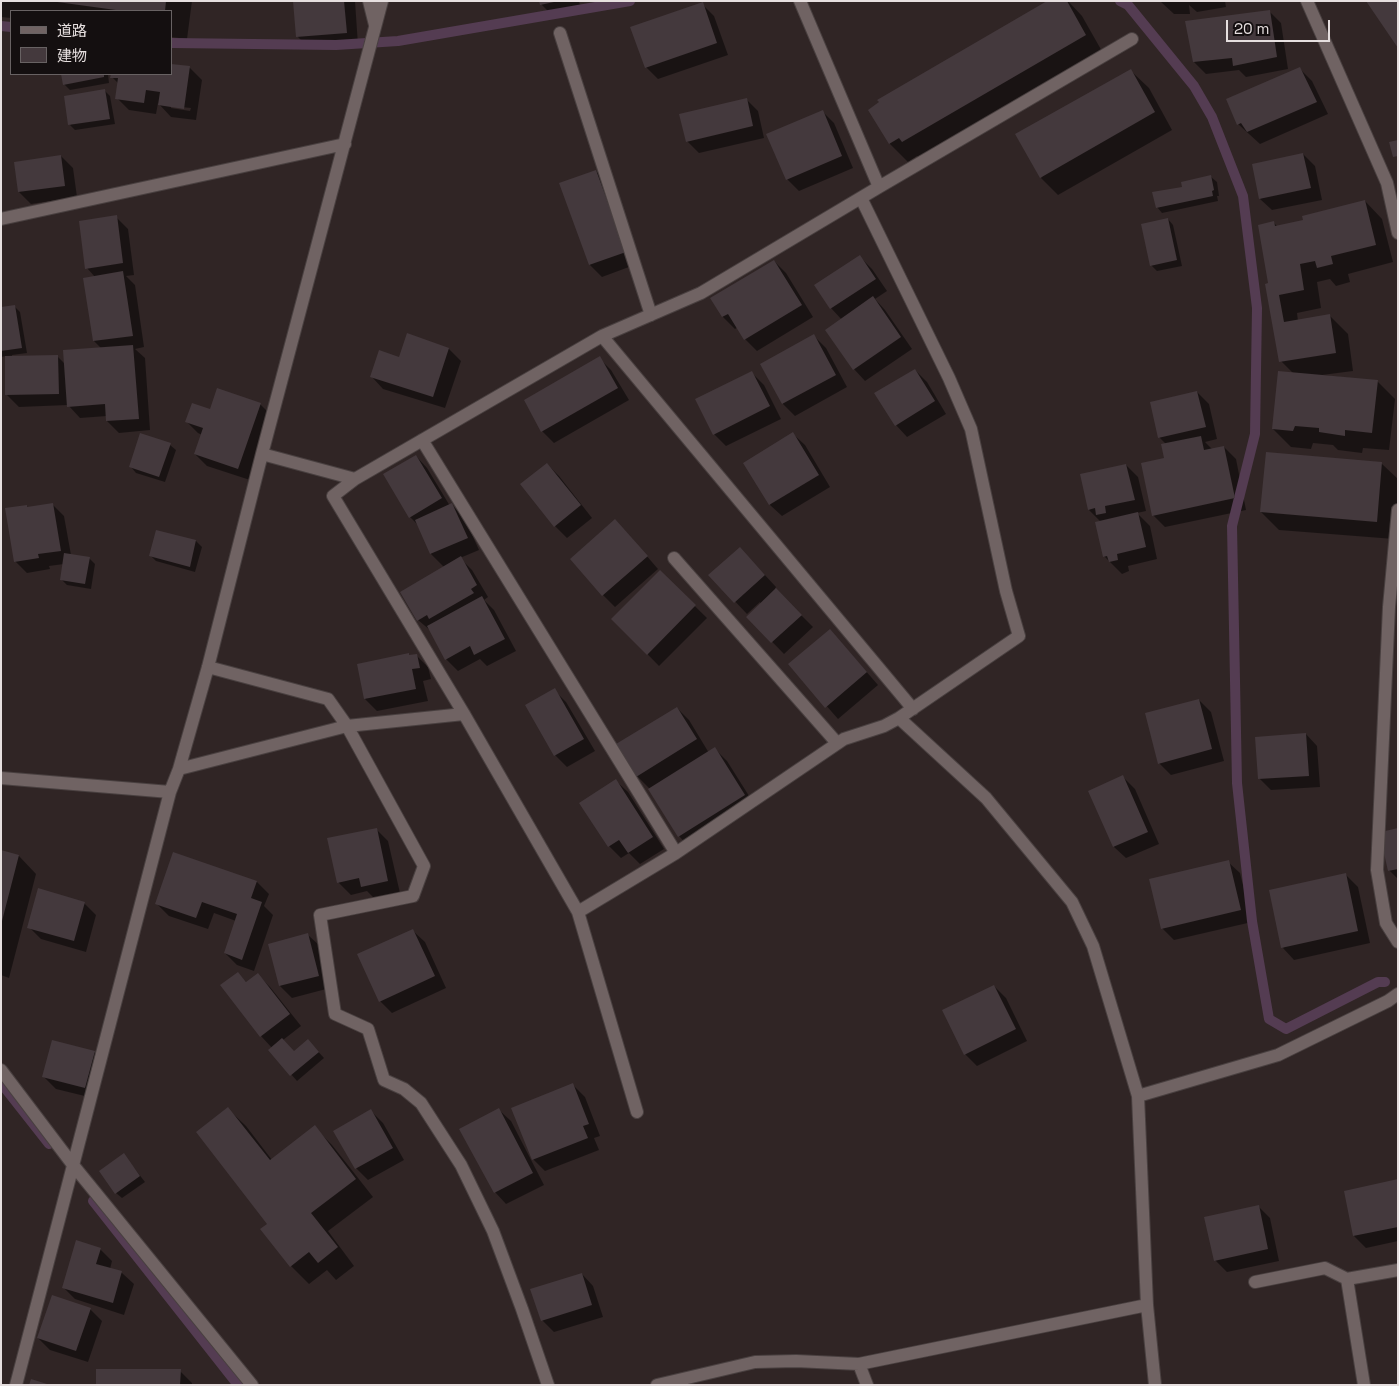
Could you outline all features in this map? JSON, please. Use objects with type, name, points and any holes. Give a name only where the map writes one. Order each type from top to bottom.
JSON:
[{"type":"street","points":[[369,1],[375,31]]},
{"type":"street","points":[[16,1385],[170,792],[180,768],[208,667],[262,454],[382,1]]},
{"type":"street","points":[[800,1],[879,187]]},
{"type":"street","points":[[1307,1],[1387,183],[1398,233]]},
{"type":"street","points":[[560,33],[651,315]]},
{"type":"street","points":[[637,1112],[578,912],[464,714],[333,496],[355,479],[602,336],[701,293],[1132,39]]},
{"type":"street","points":[[1,219],[345,144]]},
{"type":"street","points":[[578,912],[676,853],[837,743],[884,726],[900,718],[1019,636],[1006,591],[971,429],[949,378],[861,198]]},
{"type":"street","points":[[602,336],[912,709]]},
{"type":"street","points":[[422,440],[676,853]]},
{"type":"street","points":[[262,454],[355,479]]},
{"type":"street","points":[[1398,510],[1389,606],[1376,870],[1386,923],[1398,942]]},
{"type":"street","points":[[674,558],[837,743]]},
{"type":"street","points":[[208,667],[328,699],[347,726],[424,866],[413,896],[320,915],[336,1014],[368,1029],[384,1080],[404,1090],[421,1103],[461,1165],[493,1231],[548,1385]]},
{"type":"street","points":[[180,768],[347,726],[464,714]]},
{"type":"street","points":[[900,718],[986,798],[1072,902],[1092,946],[1138,1096],[1146,1305],[1155,1385]]},
{"type":"street","points":[[1,778],[170,792]]},
{"type":"street","points":[[1138,1096],[1278,1054],[1388,1001],[1398,994]]},
{"type":"street","points":[[1,1070],[73,1164],[252,1385]]},
{"type":"street","points":[[1255,1282],[1326,1268],[1347,1279],[1398,1270]]},
{"type":"street","points":[[1347,1279],[1364,1385]]},
{"type":"street","points":[[657,1385],[755,1362],[796,1361],[859,1364],[1146,1305]]},
{"type":"street","points":[[859,1364],[867,1385]]},
{"type":"building","points":[[50,1],[166,1],[165,10],[116,10]]},
{"type":"building","points":[[293,1],[344,1],[347,33],[296,37]]},
{"type":"building","points":[[539,1],[554,1],[554,2],[540,5]]},
{"type":"building","points":[[1047,1],[1067,1],[1086,35],[902,142],[899,138],[889,144],[868,110],[879,102],[877,100]]},
{"type":"building","points":[[1366,1],[1398,1],[1398,48]]},
{"type":"building","points":[[703,2],[717,43],[645,68],[630,27]]},
{"type":"building","points":[[1270,10],[1277,57],[1233,66],[1232,58],[1193,62],[1185,21]]},
{"type":"building","points":[[172,64],[190,66],[184,109],[158,105],[160,92],[146,90],[144,103],[115,99],[118,78],[110,78],[111,75],[172,75]]},
{"type":"building","points":[[1300,67],[1317,102],[1247,132],[1241,123],[1237,125],[1226,99]]},
{"type":"building","points":[[1131,69],[1155,112],[1040,178],[1015,134]]},
{"type":"building","points":[[61,75],[104,75],[104,77],[63,85]]},
{"type":"building","points":[[105,89],[110,119],[68,125],[64,96]]},
{"type":"building","points":[[747,98],[753,126],[686,142],[679,114]]},
{"type":"building","points":[[823,110],[842,156],[786,180],[766,134]]},
{"type":"building","points":[[1398,140],[1398,156],[1393,157],[1389,142]]},
{"type":"building","points":[[1303,153],[1311,188],[1259,199],[1252,164]]},
{"type":"building","points":[[61,155],[65,186],[18,192],[14,162]]},
{"type":"building","points":[[596,170],[626,252],[589,265],[559,183]]},
{"type":"building","points":[[1211,175],[1214,190],[1212,191],[1213,196],[1156,208],[1152,192],[1182,187],[1181,182]]},
{"type":"building","points":[[1365,200],[1376,245],[1331,256],[1333,264],[1317,268],[1315,261],[1300,264],[1304,290],[1279,295],[1284,322],[1330,314],[1336,353],[1279,362],[1265,284],[1268,283],[1258,225],[1274,221],[1275,226],[1303,220],[1302,216]]},
{"type":"building","points":[[117,215],[123,263],[85,269],[79,221]]},
{"type":"building","points":[[1168,218],[1177,260],[1150,266],[1141,224]]},
{"type":"building","points":[[860,255],[876,279],[830,309],[814,285]]},
{"type":"building","points":[[774,260],[802,305],[744,340],[728,314],[722,317],[710,298]]},
{"type":"building","points":[[123,271],[133,336],[93,341],[83,278]]},
{"type":"building","points":[[873,296],[901,337],[853,370],[825,330]]},
{"type":"building","points":[[15,305],[22,348],[1,351],[1,307]]},
{"type":"building","points":[[407,333],[449,348],[433,397],[370,377],[379,350],[399,357]]},
{"type":"building","points":[[814,334],[836,375],[782,404],[760,364]]},
{"type":"building","points":[[133,345],[139,419],[106,421],[105,404],[67,407],[63,350]]},
{"type":"building","points":[[58,355],[59,394],[5,395],[5,356]]},
{"type":"building","points":[[600,356],[618,388],[541,432],[524,400]]},
{"type":"building","points":[[915,369],[935,401],[895,426],[874,393]]},
{"type":"building","points":[[752,371],[770,406],[713,435],[695,399]]},
{"type":"building","points":[[1278,371],[1378,380],[1372,433],[1345,430],[1345,436],[1319,432],[1319,428],[1295,426],[1293,431],[1272,429]]},
{"type":"building","points":[[217,388],[261,403],[238,469],[194,454],[203,428],[185,422],[192,403],[210,409]]},
{"type":"building","points":[[1197,391],[1206,427],[1158,438],[1150,402]]},
{"type":"building","points":[[793,432],[819,475],[769,505],[743,463]]},
{"type":"building","points":[[140,433],[171,443],[159,477],[129,467]]},
{"type":"building","points":[[1201,436],[1204,450],[1224,446],[1235,498],[1152,516],[1141,463],[1164,458],[1161,444]]},
{"type":"building","points":[[1266,452],[1382,462],[1377,522],[1260,512]]},
{"type":"building","points":[[416,455],[442,498],[409,518],[383,474]]},
{"type":"building","points":[[547,463],[581,505],[554,527],[520,484]]},
{"type":"building","points":[[1126,464],[1135,500],[1105,506],[1106,513],[1096,515],[1095,508],[1088,510],[1080,474]]},
{"type":"building","points":[[53,503],[61,551],[38,554],[39,558],[14,562],[5,508]]},
{"type":"building","points":[[452,503],[468,538],[430,554],[415,520]]},
{"type":"building","points":[[1138,512],[1146,547],[1117,554],[1118,560],[1109,562],[1107,556],[1103,557],[1095,522]]},
{"type":"building","points":[[615,519],[648,556],[602,596],[570,559]]},
{"type":"building","points":[[156,530],[196,540],[190,567],[149,556]]},
{"type":"building","points":[[740,547],[765,575],[734,603],[708,575]]},
{"type":"building","points":[[64,553],[90,557],[85,584],[60,580]]},
{"type":"building","points":[[461,556],[477,585],[471,589],[474,593],[429,619],[427,615],[417,621],[400,592]]},
{"type":"building","points":[[660,570],[696,605],[647,655],[611,619]]},
{"type":"building","points":[[776,588],[802,615],[771,643],[746,617]]},
{"type":"building","points":[[482,596],[505,639],[474,655],[470,646],[445,660],[427,626]]},
{"type":"building","points":[[830,629],[867,672],[825,708],[788,664]]},
{"type":"building","points":[[409,653],[409,655],[417,654],[420,668],[412,669],[416,689],[364,699],[357,664]]},
{"type":"building","points":[[555,688],[584,739],[554,756],[525,705]]},
{"type":"building","points":[[1199,699],[1212,749],[1158,764],[1145,713]]},
{"type":"building","points":[[677,707],[697,739],[636,777],[616,744]]},
{"type":"building","points":[[1306,733],[1309,776],[1258,779],[1255,737]]},
{"type":"building","points":[[715,747],[745,795],[678,837],[648,789]]},
{"type":"building","points":[[1123,775],[1148,832],[1113,847],[1088,791]]},
{"type":"building","points":[[616,779],[653,837],[628,853],[619,840],[608,847],[579,803]]},
{"type":"building","points":[[377,828],[388,881],[361,887],[359,878],[337,883],[327,838]]},
{"type":"building","points":[[1398,828],[1398,869],[1388,871],[1381,832]]},
{"type":"building","points":[[1,850],[19,855],[2,921],[1,921]]},
{"type":"building","points":[[173,852],[257,881],[251,898],[262,902],[242,960],[224,953],[237,914],[202,902],[196,918],[155,904]]},
{"type":"building","points":[[1229,860],[1241,910],[1161,929],[1149,879]]},
{"type":"building","points":[[1346,873],[1358,931],[1281,948],[1269,890]]},
{"type":"building","points":[[38,888],[85,902],[74,941],[27,928]]},
{"type":"building","points":[[413,929],[435,976],[379,1002],[357,954]]},
{"type":"building","points":[[308,933],[319,976],[279,986],[268,944]]},
{"type":"building","points":[[238,972],[246,982],[258,973],[290,1014],[260,1037],[220,985]]},
{"type":"building","points":[[994,985],[1016,1029],[964,1055],[942,1010]]},
{"type":"building","points":[[282,1038],[294,1051],[308,1039],[319,1052],[290,1076],[268,1050]]},
{"type":"building","points":[[52,1040],[95,1051],[85,1088],[42,1077]]},
{"type":"building","points":[[573,1083],[589,1124],[583,1126],[588,1138],[532,1160],[511,1108]]},
{"type":"building","points":[[228,1107],[270,1160],[315,1125],[356,1179],[311,1213],[338,1247],[318,1263],[309,1252],[290,1267],[260,1229],[267,1224],[196,1132]]},
{"type":"building","points":[[499,1108],[533,1173],[494,1193],[459,1129]]},
{"type":"building","points":[[371,1109],[393,1148],[355,1169],[333,1131]]},
{"type":"building","points":[[124,1153],[140,1176],[115,1194],[99,1171]]},
{"type":"building","points":[[1398,1179],[1398,1227],[1353,1236],[1344,1191]]},
{"type":"building","points":[[1259,1205],[1268,1249],[1214,1261],[1204,1217]]},
{"type":"building","points":[[76,1240],[101,1248],[96,1264],[122,1271],[113,1303],[62,1288]]},
{"type":"building","points":[[582,1273],[592,1305],[541,1321],[530,1289]]},
{"type":"building","points":[[52,1295],[91,1308],[76,1351],[37,1338]]},
{"type":"building","points":[[96,1369],[181,1369],[180,1385],[96,1385]]},
{"type":"building","points":[[31,1379],[47,1384],[47,1385],[29,1385]]},
{"type":"waterway","points":[[172,43],[336,45],[398,41],[630,1]]},
{"type":"waterway","points":[[1120,1],[1128,5],[1194,86],[1212,117],[1243,196],[1257,308],[1255,434],[1232,526],[1237,783],[1252,921],[1269,1019],[1286,1029],[1378,982],[1385,982]]},
{"type":"waterway","points":[[1,26],[10,27]]},
{"type":"waterway","points":[[1,1083],[49,1144]]},
{"type":"waterway","points":[[93,1201],[238,1385]]}]
